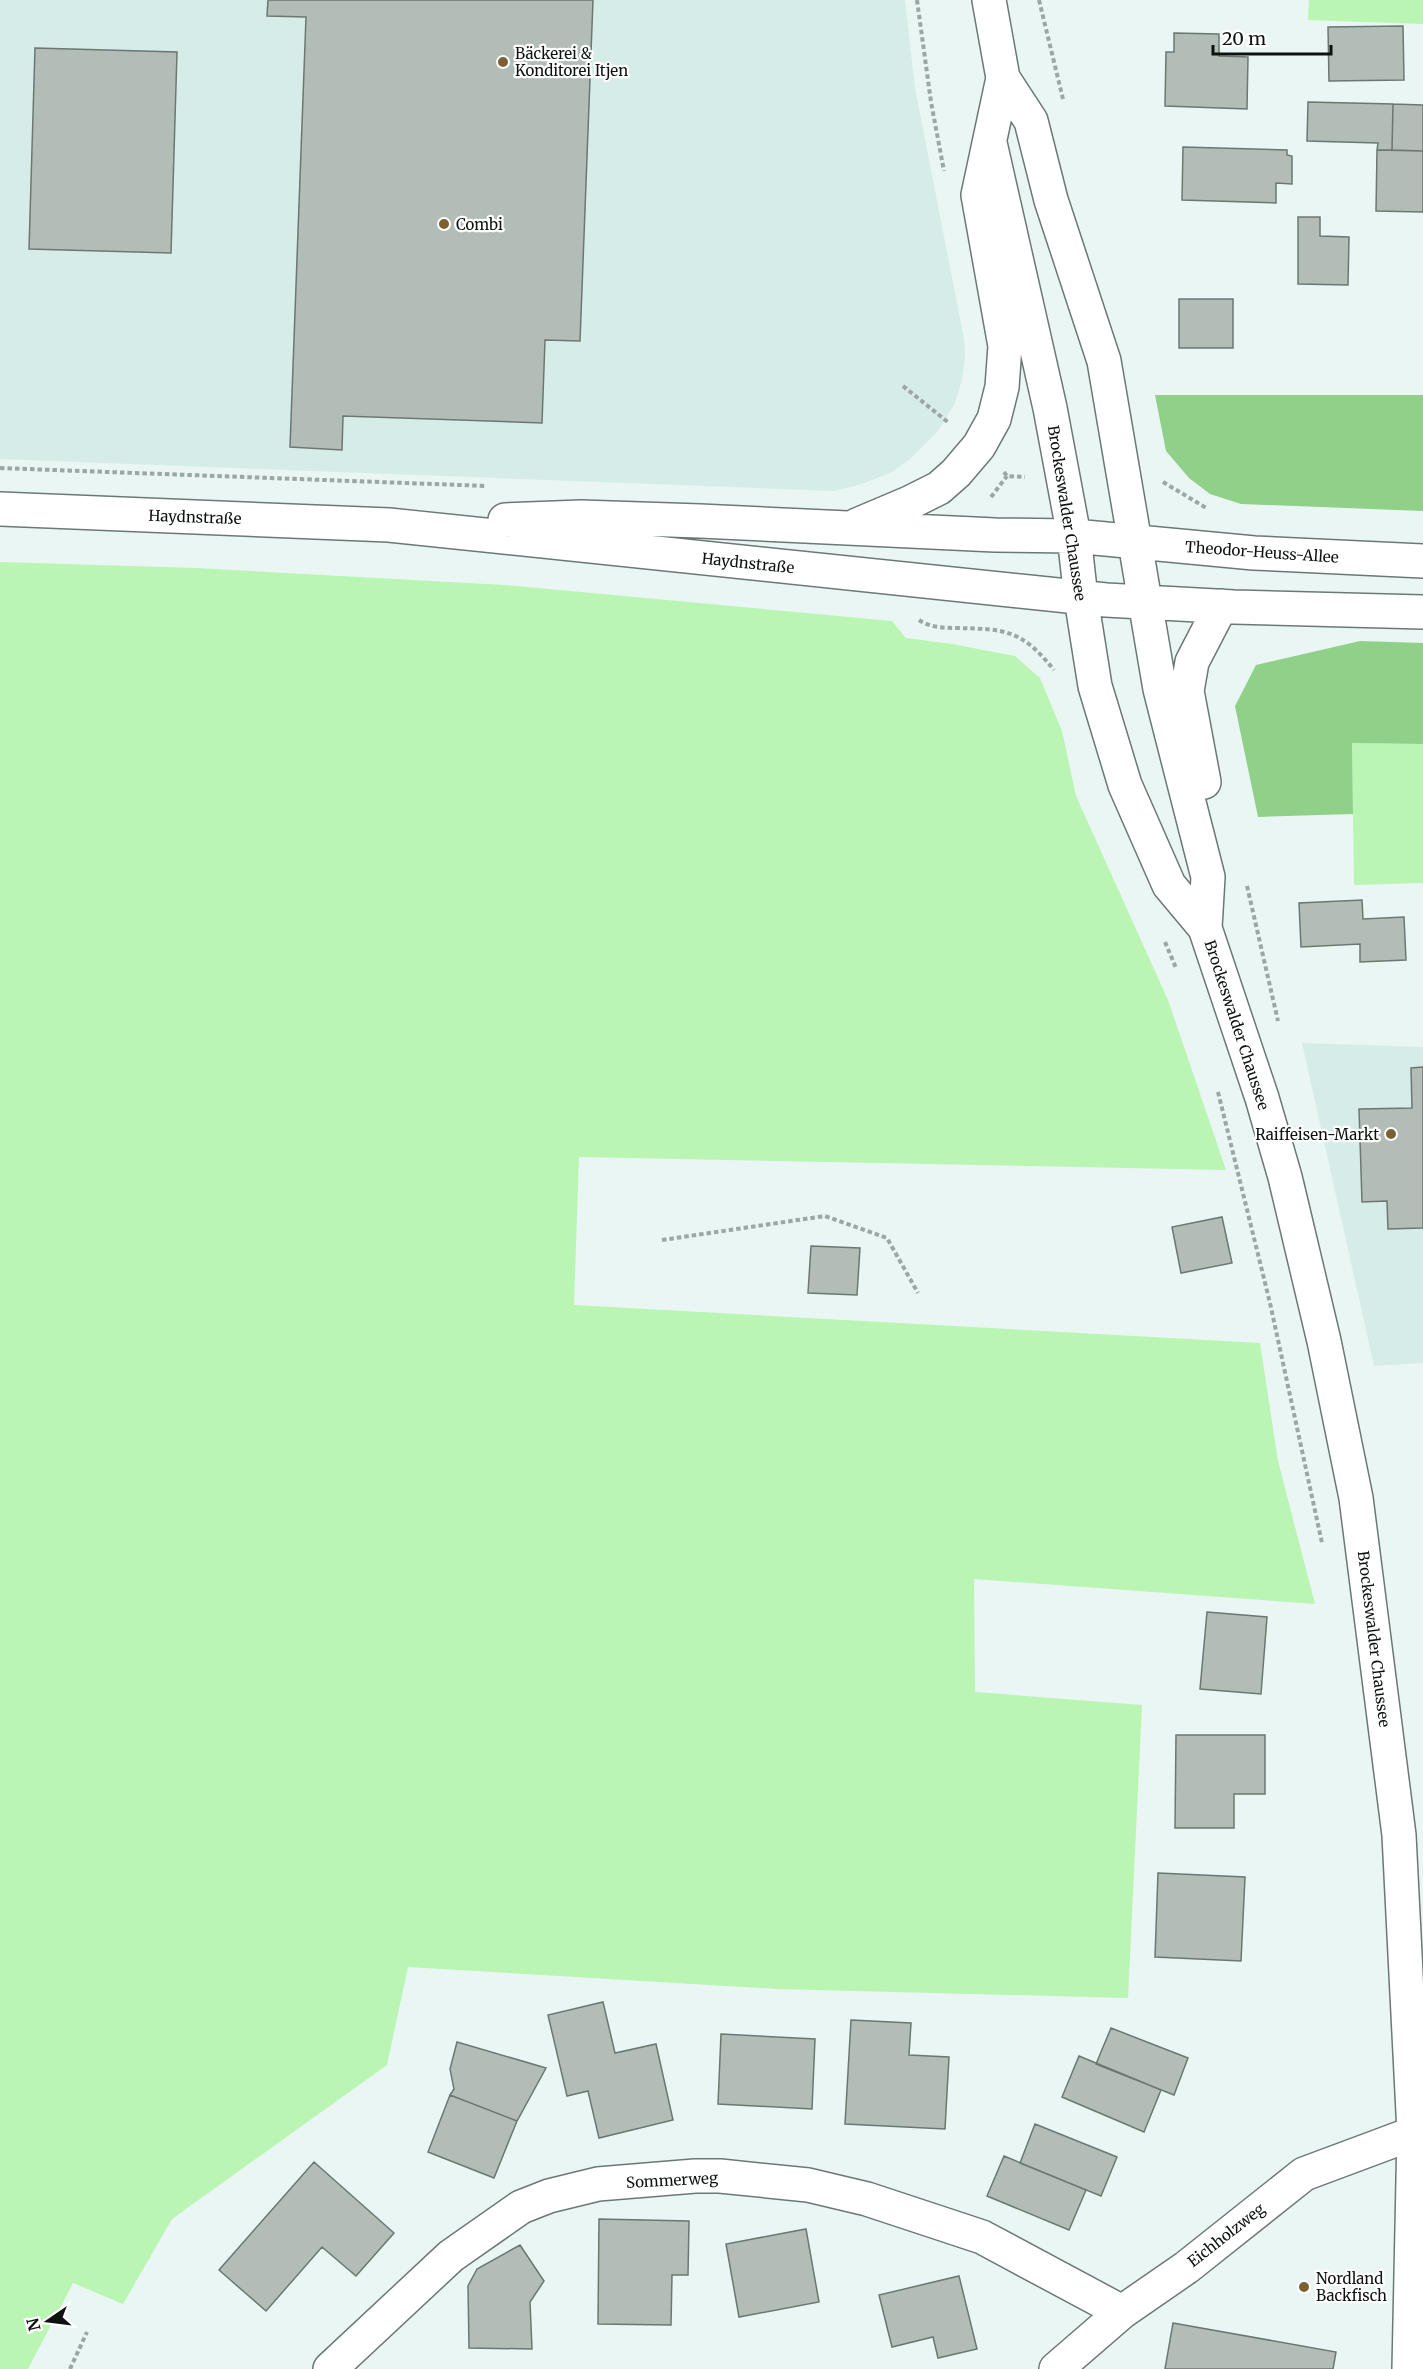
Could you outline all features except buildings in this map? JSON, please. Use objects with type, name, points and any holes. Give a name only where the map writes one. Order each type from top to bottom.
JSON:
[{"type":"street","name":"Brockeswalder Chaussee","points":[[989,0],[1003,78],[990,143],[1050,408],[1088,538],[1093,599],[1095,686],[1125,785],[1169,885],[1205,928],[1262,1098],[1324,1341],[1356,1498],[1399,1835],[1418,2134],[1408,2369]]},
{"type":"street","name":"Brockeswalder Chaussee","points":[[1003,78],[1031,121],[1056,218],[1104,361],[1160,689],[1208,877],[1205,928]]},
{"type":"street","points":[[850,528],[939,488],[956,473],[979,446],[994,418],[1002,387],[1005,346],[978,195],[990,143]]},
{"type":"street","name":"Haydnstraße","points":[[0,509],[389,525],[1093,599]]},
{"type":"street","name":"Haydnstraße","points":[[389,525],[581,517],[1088,538]]},
{"type":"street","name":"Theodor-Heuss-Allee","points":[[1088,538],[1254,553],[1423,561]]},
{"type":"street","points":[[1093,599],[1144,603],[1423,612]]},
{"type":"street","points":[[1208,877],[1216,847],[1187,691],[1192,662],[1221,606]]},
{"type":"street","name":"Eichholzweg","points":[[1056,2369],[1122,2312],[1187,2267],[1304,2174],[1418,2134]]},
{"type":"street","name":"Sommerweg","points":[[330,2369],[451,2256],[521,2207],[549,2196],[598,2184],[695,2176],[720,2176],[808,2185],[867,2199],[982,2237],[1122,2312]]},
{"type":"path","points":[[903,386],[956,429]]},
{"type":"path","points":[[0,468],[490,486]]},
{"type":"path","points":[[1160,480],[1214,513]]},
{"type":"path","points":[[915,613],[926,624],[1012,632],[1037,648],[1058,676]]},
{"type":"path","points":[[1163,936],[1180,978]]},
{"type":"path","points":[[1217,1088],[1270,1303],[1293,1412]]},
{"type":"path","points":[[662,1240],[825,1216],[887,1238],[918,1293]]},
{"type":"path","points":[[70,2369],[87,2332]]},
{"type":"shaded area","points":[[0,0],[905,0],[915,88],[964,339],[965,356],[962,380],[954,405],[938,431],[909,460],[890,473],[862,484],[834,491],[0,459]]},
{"type":"shaded area","points":[[1302,1043],[1423,1047],[1423,1363],[1374,1366]]},
{"type":"green space","points":[[1309,0],[1423,0],[1423,24],[1308,20]]},
{"type":"green space","points":[[1155,395],[1423,395],[1423,511],[1241,504],[1210,494],[1189,478],[1166,451]]},
{"type":"green space","points":[[0,562],[196,568],[504,585],[892,621],[906,638],[1015,656],[1040,678],[1062,731],[1076,796],[1168,1000],[1226,1170],[579,1157],[574,1305],[1260,1343],[1278,1461],[1315,1604],[974,1579],[975,1692],[1142,1705],[1128,1998],[778,1989],[408,1967],[387,2065],[172,2219],[123,2304],[73,2283],[28,2369],[0,2369]]},
{"type":"green space","points":[[1360,641],[1423,643],[1423,744],[1352,743],[1353,814],[1258,817],[1235,706],[1256,665]]},
{"type":"green space","points":[[1352,743],[1423,744],[1423,883],[1354,885]]},
{"type":"place","name":"Bäckerei & Konditorei Itjen","points":[[503,62]]},
{"type":"place","name":"Combi","points":[[444,224]]},
{"type":"place","name":"Raiffeisen-Markt","points":[[1391,1134]]},
{"type":"place","name":"Nordland Backfisch","points":[[1304,2287]]}]
